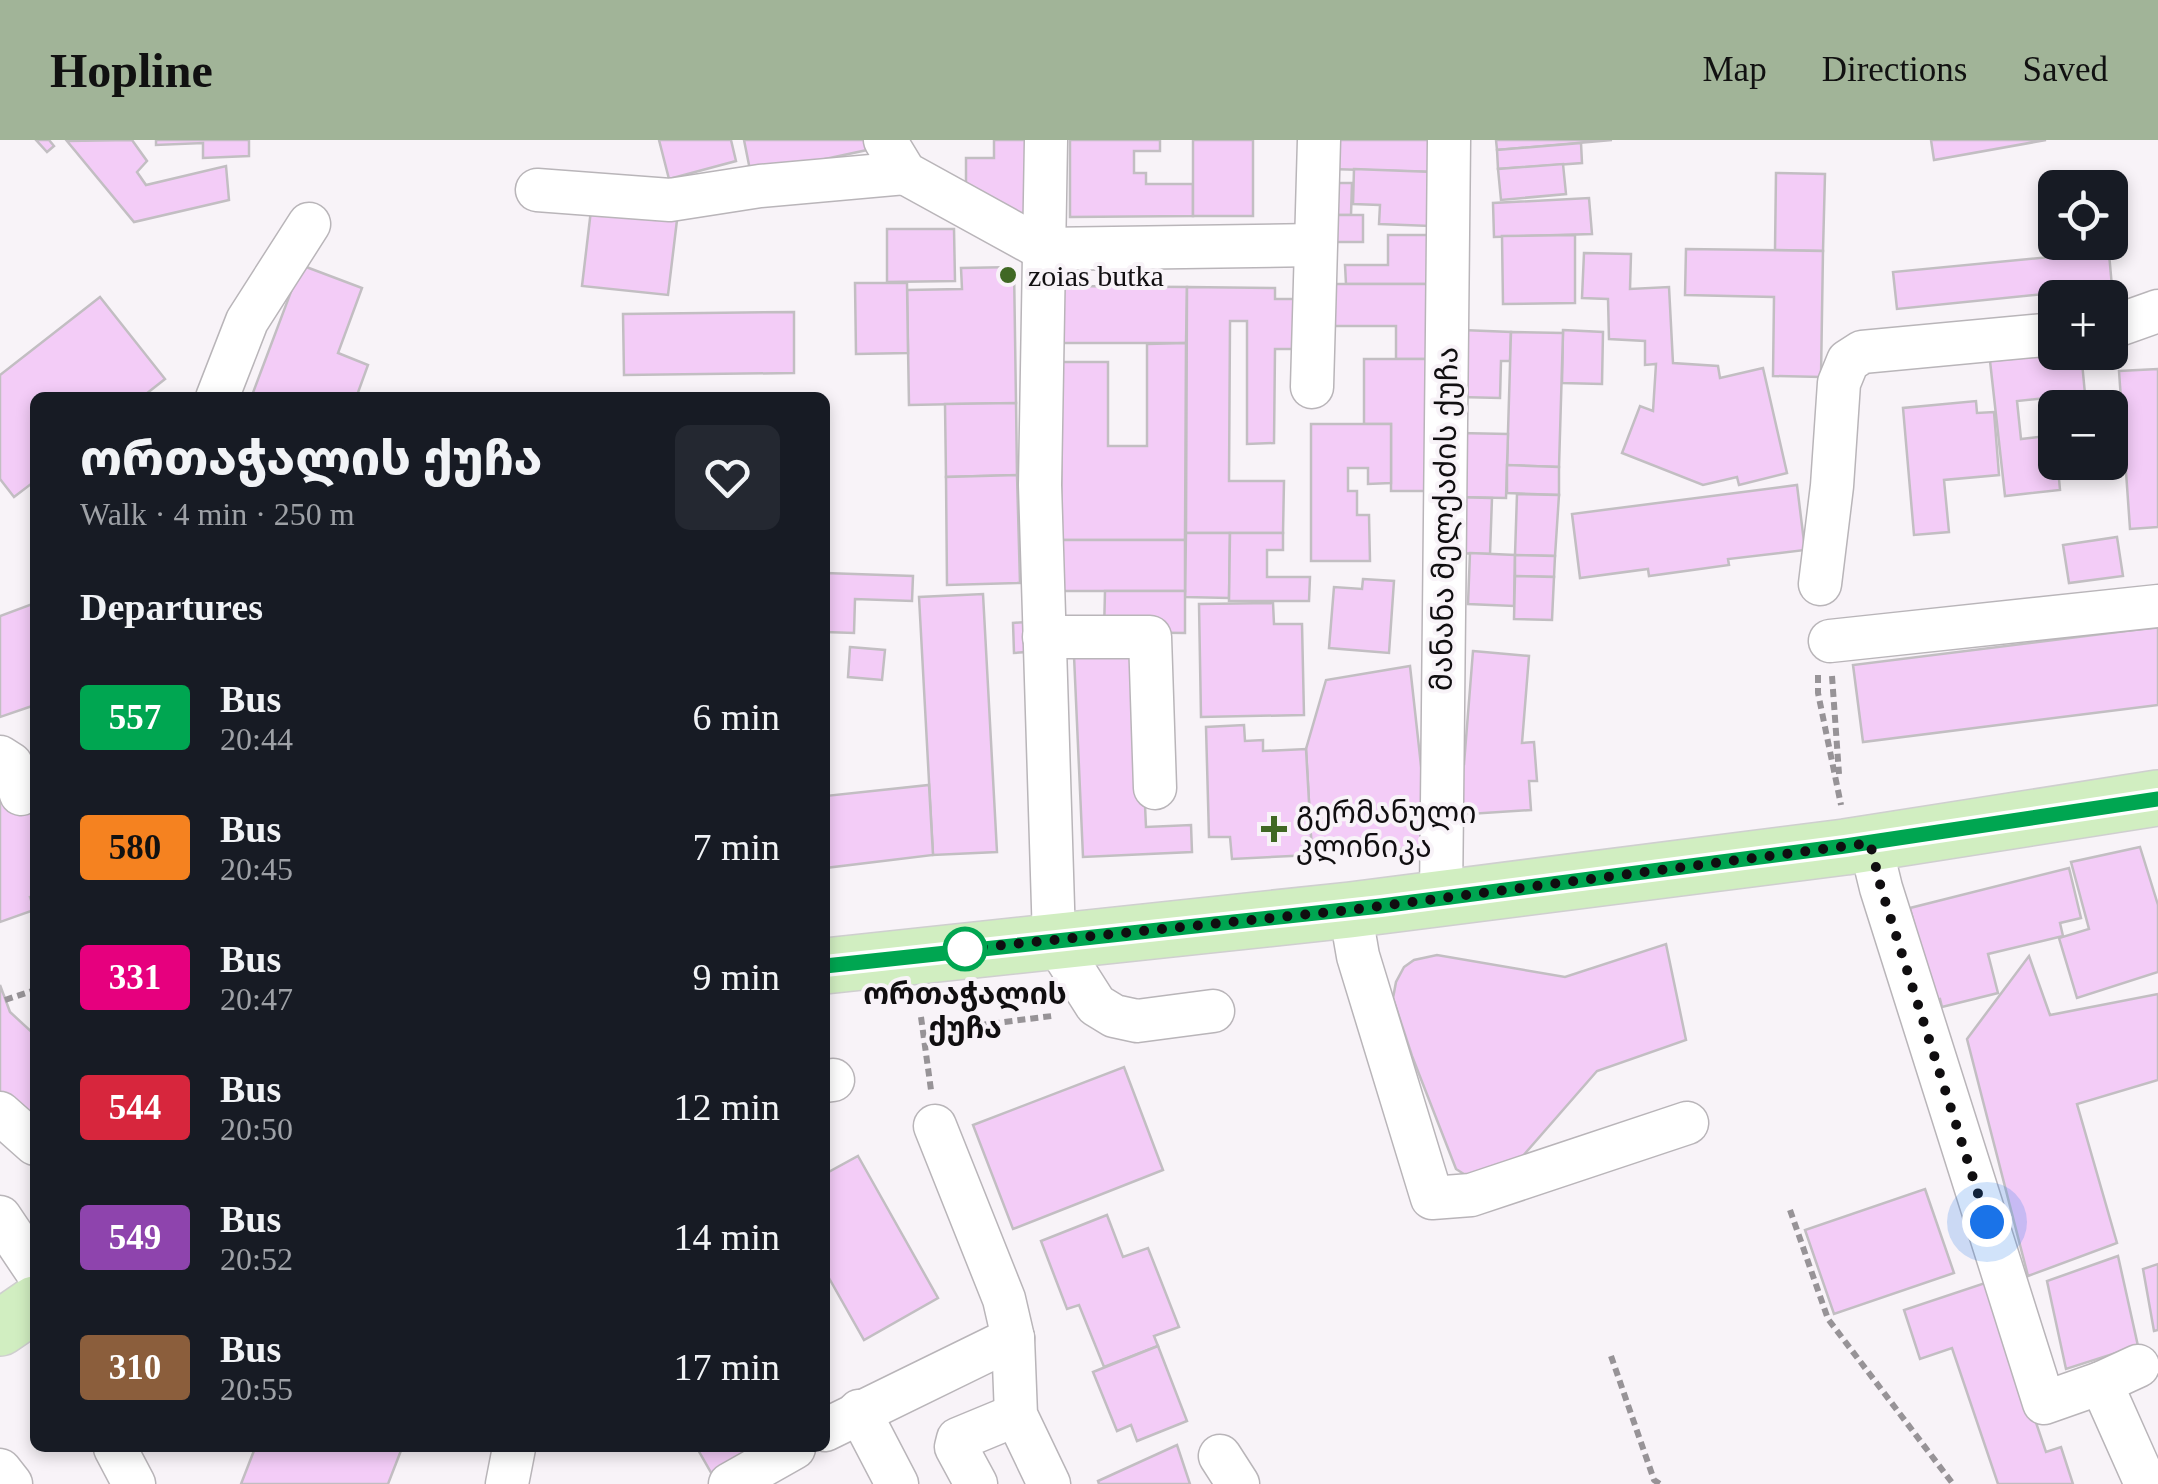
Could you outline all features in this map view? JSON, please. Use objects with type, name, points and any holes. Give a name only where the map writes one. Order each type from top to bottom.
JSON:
[{"type":"main road","points":[[830,965],[1350,910],[1852,828],[2158,798]]},
{"type":"main road","points":[[0,1328],[30,1307]]},
{"type":"street","points":[[1046,140],[1040,485],[1054,939],[1096,1006],[1114,1016],[1137,1020],[1213,1011]]},
{"type":"street","points":[[1312,387],[1319,140]]},
{"type":"street","name":"მანანა მელქაძის ქუჩა","points":[[1441,898],[1449,140]]},
{"type":"street","points":[[537,190],[670,200],[760,186],[895,157],[1043,249],[1316,245]]},
{"type":"street","points":[[219,392],[246,321],[310,224]]},
{"type":"street","points":[[2128,322],[2158,311]]},
{"type":"street","points":[[1820,584],[1839,383],[1848,361],[1862,352],[2038,336]]},
{"type":"street","points":[[1830,641],[2158,606]]},
{"type":"street","points":[[1044,637],[1150,637],[1155,788]]},
{"type":"street","points":[[0,756],[10,764],[21,794]]},
{"type":"street","points":[[1852,828],[1886,906],[2044,1403],[2119,1374],[2146,1484]]},
{"type":"street","points":[[1350,910],[1358,956],[1432,1198],[1471,1195],[1687,1123]]},
{"type":"street","points":[[0,1113],[30,1140]]},
{"type":"street","points":[[936,1126],[1004,1299],[1050,1484]]},
{"type":"street","points":[[0,1217],[30,1262]]},
{"type":"street","points":[[897,1484],[842,1420],[1014,1338]]},
{"type":"street","points":[[976,1484],[956,1447],[958,1439],[1035,1430]]},
{"type":"street","points":[[117,1452],[134,1484]]},
{"type":"street","points":[[507,1484],[513,1452]]},
{"type":"street","points":[[730,1484],[787,1452]]},
{"type":"street","points":[[0,1470],[12,1484]]},
{"type":"path","points":[[1830,641],[1852,828]]},
{"type":"path","points":[[1818,693],[1852,828]]},
{"type":"path","points":[[6,1000],[30,992]]},
{"type":"path","points":[[940,1030],[1052,1016]]},
{"type":"path","points":[[922,1017],[936,1126]]},
{"type":"path","points":[[1790,1210],[1828,1319],[1952,1484]]},
{"type":"path","points":[[1611,1356],[1654,1480],[1660,1484]]},
{"type":"building","points":[[36,140],[49,140],[54,146],[47,152]]},
{"type":"building","points":[[132,140],[147,161],[137,172],[146,185],[226,166],[229,200],[134,222],[67,141]]},
{"type":"building","points":[[156,140],[249,140],[249,156],[203,158],[203,143],[156,145]]},
{"type":"building","points":[[659,140],[731,140],[736,161],[669,179]]},
{"type":"building","points":[[744,140],[864,140],[867,150],[751,175]]},
{"type":"building","points":[[994,140],[1031,140],[1031,238],[966,207],[966,158],[994,158]]},
{"type":"building","points":[[1070,140],[1160,140],[1160,151],[1134,151],[1134,173],[1146,173],[1146,184],[1193,184],[1193,216],[1070,217]]},
{"type":"building","points":[[1193,140],[1253,140],[1253,216],[1193,216]]},
{"type":"building","points":[[1332,140],[1434,140],[1433,172],[1331,169]]},
{"type":"building","points":[[1496,140],[1612,140],[1497,150]]},
{"type":"building","points":[[1931,140],[2046,140],[1934,160]]},
{"type":"building","points":[[1581,143],[1582,163],[1498,169],[1497,150]]},
{"type":"building","points":[[1563,164],[1566,194],[1501,200],[1498,169]]},
{"type":"building","points":[[1354,169],[1433,172],[1430,226],[1379,224],[1380,205],[1353,204]]},
{"type":"building","points":[[1776,173],[1825,174],[1823,251],[1775,250]]},
{"type":"building","points":[[1331,183],[1352,183],[1351,215],[1331,215]]},
{"type":"building","points":[[1589,198],[1592,234],[1494,237],[1493,203]]},
{"type":"building","points":[[591,210],[677,220],[668,295],[582,286]]},
{"type":"building","points":[[1331,215],[1363,215],[1363,242],[1331,242]]},
{"type":"building","points":[[887,229],[954,229],[955,281],[887,282]]},
{"type":"building","points":[[1388,235],[1430,235],[1430,284],[1346,284],[1345,265],[1388,265]]},
{"type":"building","points":[[1575,235],[1575,303],[1503,304],[1502,236]]},
{"type":"building","points":[[1686,249],[1823,251],[1821,377],[1773,376],[1774,297],[1685,295]]},
{"type":"building","points":[[1584,253],[1631,254],[1630,289],[1669,287],[1673,363],[1718,366],[1720,378],[1763,368],[1787,473],[1739,485],[1737,477],[1703,485],[1622,453],[1640,406],[1653,411],[1656,364],[1645,365],[1645,341],[1609,339],[1608,299],[1582,298]]},
{"type":"building","points":[[2038,258],[2110,260],[2111,280],[2038,280],[2038,295],[1897,309],[1893,272]]},
{"type":"building","points":[[301,265],[362,288],[338,353],[368,365],[358,392],[253,392]]},
{"type":"building","points":[[1014,267],[1016,403],[909,405],[907,290],[962,289],[961,268]]},
{"type":"building","points":[[855,283],[907,283],[908,353],[856,354]]},
{"type":"building","points":[[1333,284],[1430,284],[1430,359],[1396,359],[1396,326],[1333,326]]},
{"type":"building","points":[[1058,286],[1187,287],[1186,343],[1058,343]]},
{"type":"building","points":[[1187,287],[1275,288],[1275,299],[1300,299],[1301,349],[1275,349],[1274,443],[1247,444],[1247,321],[1230,321],[1229,481],[1284,481],[1283,533],[1186,533]]},
{"type":"building","points":[[100,297],[165,379],[149,392],[30,392],[30,485],[14,497],[0,479],[0,375]]},
{"type":"building","points":[[794,312],[794,373],[624,375],[623,314]]},
{"type":"building","points":[[1462,330],[1511,332],[1510,361],[1501,361],[1500,398],[1460,397]]},
{"type":"building","points":[[1563,330],[1603,332],[1602,384],[1562,383]]},
{"type":"building","points":[[1511,332],[1563,333],[1559,467],[1507,465]]},
{"type":"building","points":[[1186,343],[1185,540],[1061,540],[1062,362],[1108,362],[1108,446],[1147,446],[1147,344]]},
{"type":"building","points":[[2038,356],[2038,370],[2083,370],[2085,390],[2038,390],[2038,399],[2017,401],[2021,439],[2038,437],[2038,480],[2059,480],[2060,490],[2005,496],[1990,361]]},
{"type":"building","points":[[1364,359],[1430,359],[1430,491],[1391,491],[1391,424],[1364,424]]},
{"type":"building","points":[[2158,369],[2158,527],[2130,529],[2128,390],[2120,390],[2119,371]]},
{"type":"building","points":[[1976,401],[1977,413],[1994,412],[1999,475],[1944,480],[1949,532],[1914,535],[1903,408]]},
{"type":"building","points":[[1016,403],[1017,475],[946,477],[945,404]]},
{"type":"building","points":[[1311,424],[1391,424],[1391,483],[1368,484],[1368,468],[1348,468],[1348,491],[1357,491],[1357,515],[1369,515],[1370,561],[1311,561]]},
{"type":"building","points":[[1459,433],[1508,434],[1506,498],[1456,497]]},
{"type":"building","points":[[1507,465],[1559,467],[1559,495],[1507,493]]},
{"type":"building","points":[[1017,475],[1020,583],[947,585],[946,477]]},
{"type":"building","points":[[1797,485],[1805,550],[1728,559],[1729,565],[1649,576],[1648,569],[1580,578],[1572,514]]},
{"type":"building","points":[[1517,494],[1559,495],[1555,556],[1515,555]]},
{"type":"building","points":[[1450,497],[1492,498],[1490,554],[1448,553]]},
{"type":"building","points":[[1186,533],[1230,533],[1229,598],[1185,597]]},
{"type":"building","points":[[1230,533],[1283,533],[1283,550],[1267,550],[1267,577],[1310,577],[1309,601],[1229,601]]},
{"type":"building","points":[[2117,537],[2123,576],[2069,583],[2063,545]]},
{"type":"building","points":[[1061,540],[1185,540],[1185,591],[1061,591]]},
{"type":"building","points":[[1470,553],[1515,555],[1514,606],[1468,604]]},
{"type":"building","points":[[1515,555],[1555,556],[1554,577],[1515,576]]},
{"type":"building","points":[[830,573],[913,576],[912,601],[855,599],[854,633],[830,632]]},
{"type":"building","points":[[1515,576],[1554,577],[1552,620],[1514,619]]},
{"type":"building","points":[[1363,579],[1394,581],[1389,653],[1329,648],[1334,587],[1362,589]]},
{"type":"building","points":[[1105,591],[1185,591],[1185,633],[1104,632]]},
{"type":"building","points":[[983,594],[997,852],[933,855],[919,597]]},
{"type":"building","points":[[1273,603],[1274,624],[1302,624],[1304,715],[1201,717],[1199,604]]},
{"type":"building","points":[[30,605],[30,707],[0,717],[0,616]]},
{"type":"building","points":[[1026,622],[1026,652],[1014,653],[1013,623]]},
{"type":"building","points":[[2158,627],[2158,705],[1863,742],[1853,665]]},
{"type":"building","points":[[850,647],[885,650],[882,680],[848,677]]},
{"type":"building","points":[[1473,651],[1529,656],[1522,743],[1534,742],[1537,781],[1529,781],[1531,810],[1454,815],[1450,765],[1464,764]]},
{"type":"building","points":[[1138,652],[1146,827],[1191,825],[1192,852],[1083,857],[1074,656]]},
{"type":"building","points":[[1410,666],[1430,847],[1312,855],[1306,749],[1326,680]]},
{"type":"building","points":[[1244,725],[1245,741],[1263,740],[1263,751],[1306,749],[1312,855],[1232,859],[1230,837],[1209,837],[1206,727]]},
{"type":"building","points":[[929,785],[933,855],[830,867],[830,795]]},
{"type":"building","points":[[28,793],[30,796],[30,911],[0,922],[0,803]]},
{"type":"building","points":[[2140,847],[2158,905],[2158,972],[2077,998],[2059,938],[2089,929],[2071,862]]},
{"type":"building","points":[[2069,868],[2081,918],[2060,923],[2063,936],[1988,954],[1998,993],[1942,1007],[1940,999],[1934,1001],[1910,908]]},
{"type":"building","points":[[1666,944],[1686,1040],[1597,1071],[1508,1173],[1467,1176],[1456,1169],[1393,998],[1404,967],[1414,960],[1437,955],[1565,977]]},
{"type":"building","points":[[2029,956],[2050,1015],[2158,994],[2158,1080],[2077,1104],[2117,1243],[2028,1276],[1967,1039]]},
{"type":"building","points":[[0,985],[10,1012],[30,1030],[30,1136],[0,1109]]},
{"type":"building","points":[[1124,1067],[1163,1170],[1013,1229],[973,1125]]},
{"type":"building","points":[[858,1156],[938,1298],[864,1340],[830,1280],[830,1171]]},
{"type":"building","points":[[1925,1189],[1954,1273],[1834,1314],[1805,1230]]},
{"type":"building","points":[[1107,1215],[1123,1257],[1148,1248],[1179,1327],[1154,1336],[1158,1346],[1104,1367],[1079,1305],[1067,1309],[1041,1241]]},
{"type":"building","points":[[2118,1256],[2138,1346],[2066,1369],[2047,1281]]},
{"type":"building","points":[[2158,1264],[2158,1330],[2154,1331],[2143,1269]]},
{"type":"building","points":[[1988,1282],[2046,1452],[2061,1447],[2073,1484],[1998,1484],[1952,1348],[1920,1359],[1904,1310]]},
{"type":"building","points":[[1158,1346],[1187,1421],[1137,1441],[1131,1425],[1117,1431],[1093,1372]]},
{"type":"building","points":[[1177,1445],[1190,1484],[1099,1484],[1098,1481]]},
{"type":"building","points":[[253,1452],[400,1452],[388,1484],[241,1484]]},
{"type":"building","points":[[699,1452],[757,1452],[713,1476]]},
{"type":"bus line","name":"557","points":[[830,965],[1381,906],[1845,846],[2158,799]]},
{"type":"place","name":"zoias butka","points":[[1008,275]]},
{"type":"place","name":"გერმანული კლინიკა","points":[[1274,829]]},
{"type":"place","name":"ორთაჭალის ქუჩა","points":[[965,949]]},
{"type":"route","points":[[965,949],[1350,910],[1870,843],[1987,1222]]}]
